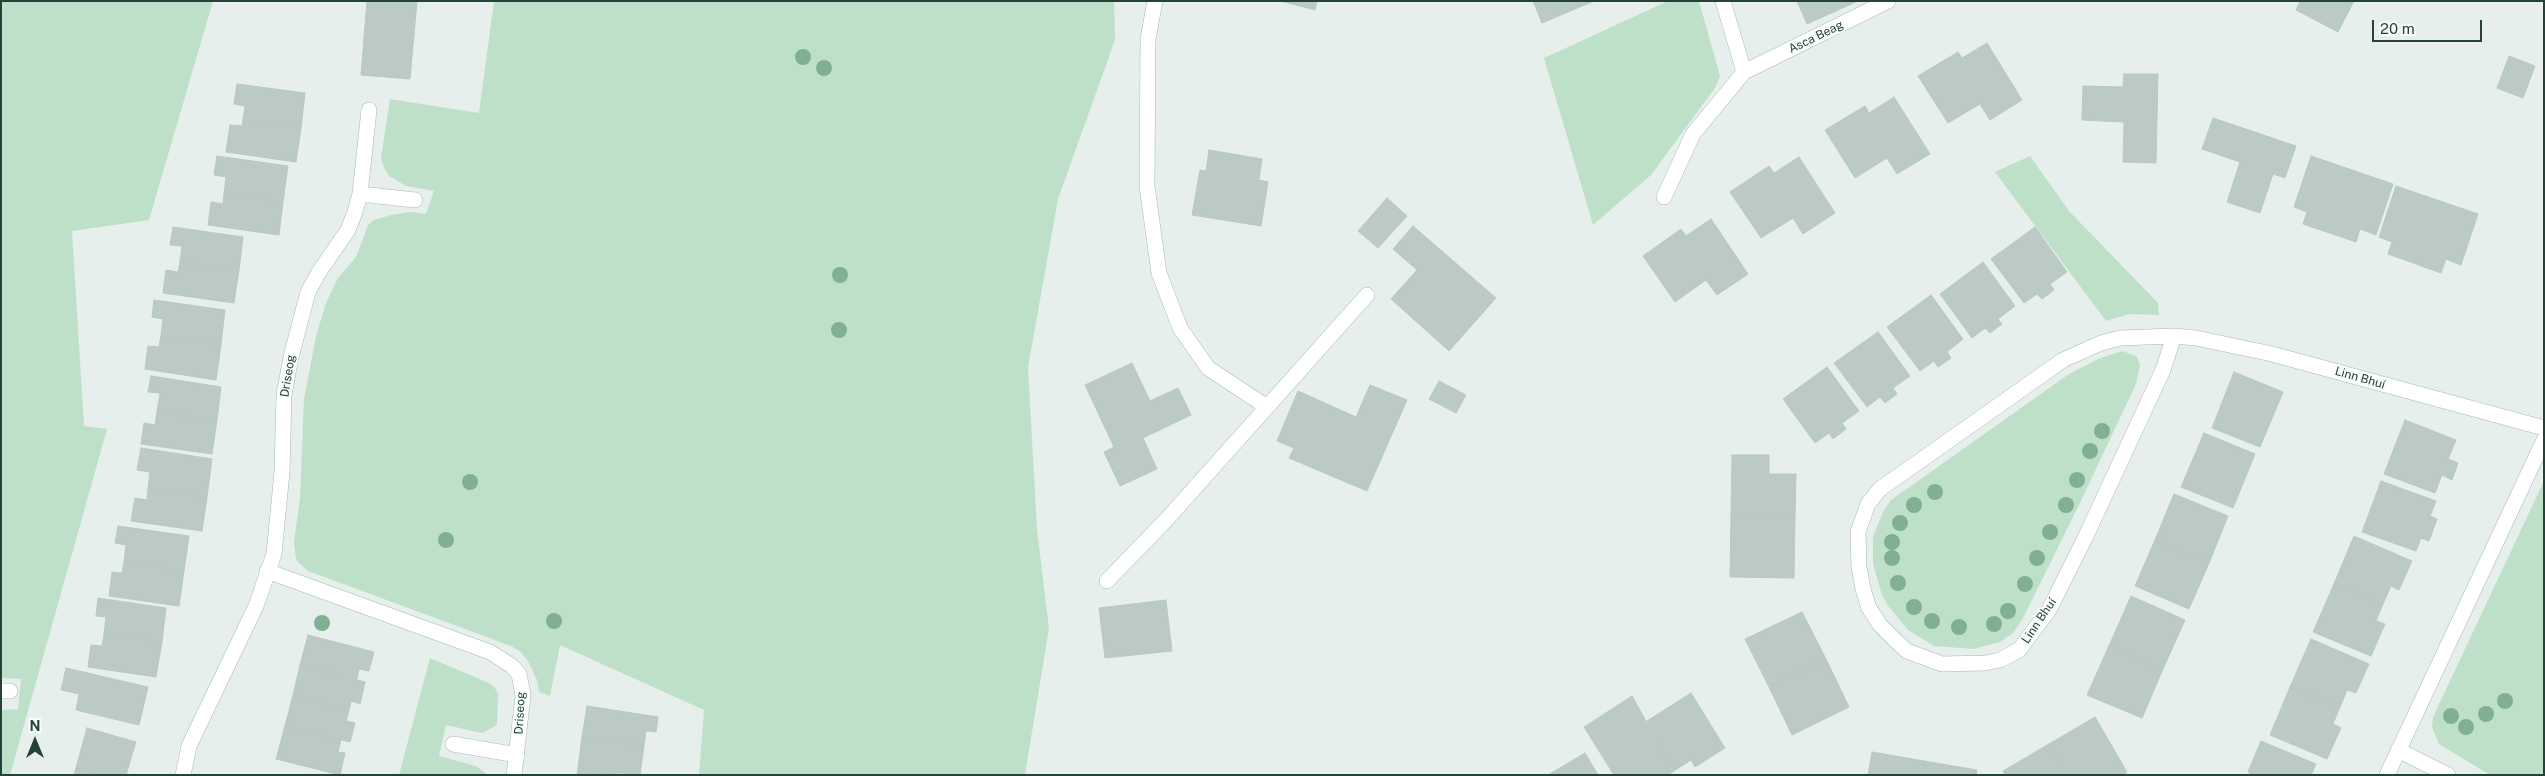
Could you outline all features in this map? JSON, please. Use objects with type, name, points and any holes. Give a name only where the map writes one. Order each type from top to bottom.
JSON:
[{"type":"street","points":[[1155,1],[1148,39],[1146,186],[1159,273],[1180,328],[1208,368],[1267,407]]},
{"type":"street","points":[[1723,1],[1744,72]]},
{"type":"street","name":"Asca Beag","points":[[1664,197],[1693,134],[1744,72],[1888,1]]},
{"type":"street","name":"Driseog","points":[[183,775],[189,746],[240,641],[274,554],[282,472],[284,395],[302,310],[319,272],[348,230],[360,194],[369,110]]},
{"type":"street","points":[[360,194],[415,200]]},
{"type":"street","points":[[1106,581],[1167,519],[1367,295]]},
{"type":"street","name":"Linn Bhuí","points":[[2174,336],[2163,370],[2085,538],[2048,610],[2019,650],[2000,660],[1985,663],[1942,664],[1907,650],[1894,640],[1880,625],[1870,608],[1859,567],[1858,532],[1861,518],[1868,504],[1880,489],[2063,360],[2120,338],[2174,336],[2272,354],[2544,428]]},
{"type":"street","points":[[2387,775],[2544,440]]},
{"type":"street","name":"Driseog","points":[[267,571],[490,652],[508,663],[519,674],[523,695],[514,775]]},
{"type":"street","points":[[453,744],[517,755]]},
{"type":"street","points":[[2398,750],[2448,775]]},
{"type":"green space","points":[[1,1],[213,1],[149,220],[72,231],[84,426],[107,429],[10,775],[1,775],[1,710],[18,709],[21,679],[1,678]]},
{"type":"green space","points":[[494,1],[1114,1],[1115,40],[1058,199],[1028,367],[1037,530],[1049,628],[1025,775],[699,775],[704,710],[560,645],[550,696],[539,692],[537,680],[529,663],[521,652],[511,646],[308,571],[296,560],[294,542],[300,498],[304,399],[316,336],[326,303],[338,278],[356,257],[368,225],[374,220],[391,215],[411,212],[426,214],[434,191],[406,186],[389,176],[384,167],[381,158],[390,99],[479,113]]},
{"type":"green space","points":[[1668,1],[1699,1],[1720,76],[1715,88],[1651,175],[1593,225],[1544,58]]},
{"type":"green space","points":[[2030,156],[2069,211],[2158,303],[2159,315],[2129,314],[2106,321],[1995,172]]},
{"type":"green space","points":[[2123,351],[2137,357],[2140,365],[2136,384],[2079,505],[2022,620],[2013,633],[2000,642],[1973,649],[1934,646],[1908,630],[1889,607],[1882,595],[1873,564],[1873,537],[1883,512],[1891,500],[2069,374],[2100,358]]},
{"type":"green space","points":[[2544,481],[2544,775],[2490,775],[2439,744],[2432,727],[2433,717]]},
{"type":"green space","points":[[430,658],[489,683],[498,694],[497,725],[482,733],[446,725],[439,756],[476,766],[488,775],[399,775]]},
{"type":"building","points":[[367,1],[417,1],[410,79],[361,75]]},
{"type":"building","points":[[1281,1],[1317,1],[1315,10]]},
{"type":"building","points":[[1533,1],[1594,1],[1542,23]]},
{"type":"building","points":[[1797,1],[1858,1],[1807,24]]},
{"type":"building","points":[[2300,1],[2354,1],[2338,32],[2296,10]]},
{"type":"building","points":[[1987,43],[2022,100],[1990,120],[1980,104],[1948,123],[1918,76],[1958,52],[1962,58]]},
{"type":"building","points":[[2509,56],[2535,66],[2523,98],[2497,88]]},
{"type":"building","points":[[2124,74],[2158,74],[2156,163],[2123,162],[2124,122],[2082,120],[2083,86],[2123,87]]},
{"type":"building","points":[[237,84],[305,93],[301,128],[243,120],[245,106],[234,104]]},
{"type":"building","points":[[1894,97],[1930,154],[1897,174],[1887,158],[1855,178],[1825,130],[1865,106],[1869,113]]},
{"type":"building","points":[[2213,118],[2296,146],[2285,178],[2273,174],[2260,213],[2227,202],[2240,162],[2202,149]]},
{"type":"building","points":[[243,120],[301,128],[296,162],[226,152],[230,125],[242,126]]},
{"type":"building","points":[[1209,150],[1262,159],[1259,180],[1268,182],[1261,226],[1192,215],[1200,170],[1206,171]]},
{"type":"building","points":[[217,156],[288,166],[283,202],[224,194],[226,177],[214,175]]},
{"type":"building","points":[[2311,156],[2393,184],[2376,235],[2360,229],[2356,242],[2303,224],[2307,212],[2294,207]]},
{"type":"building","points":[[1799,157],[1835,213],[1803,234],[1793,218],[1761,238],[1730,192],[1769,166],[1774,173]]},
{"type":"building","points":[[2396,186],[2478,214],[2461,265],[2446,259],[2441,273],[2388,254],[2392,242],[2379,237]]},
{"type":"building","points":[[224,194],[283,202],[279,235],[208,225],[211,202],[223,204]]},
{"type":"building","points":[[1387,198],[1407,216],[1378,248],[1358,231]]},
{"type":"building","points":[[1711,219],[1748,274],[1717,295],[1706,280],[1675,302],[1643,256],[1681,229],[1686,236]]},
{"type":"building","points":[[1413,226],[1496,298],[1449,351],[1391,299],[1417,270],[1393,249]]},
{"type":"building","points":[[173,227],[243,237],[239,270],[180,262],[182,246],[170,245]]},
{"type":"building","points":[[2035,227],[2067,272],[2050,284],[2054,290],[2042,299],[2037,294],[2024,303],[1991,259]]},
{"type":"building","points":[[180,262],[239,270],[234,303],[163,293],[166,270],[178,272]]},
{"type":"building","points":[[1983,262],[2015,306],[1998,319],[2002,324],[1990,333],[1985,328],[1972,338],[1940,294]]},
{"type":"building","points":[[1931,295],[1963,339],[1947,352],[1951,358],[1938,367],[1934,361],[1920,371],[1887,327]]},
{"type":"building","points":[[154,300],[225,310],[221,345],[161,336],[163,319],[152,317]]},
{"type":"building","points":[[1878,332],[1910,376],[1893,388],[1897,394],[1885,403],[1880,397],[1867,407],[1834,363]]},
{"type":"building","points":[[161,336],[221,345],[216,380],[145,369],[148,346],[159,347]]},
{"type":"building","points":[[1132,363],[1150,401],[1178,388],[1191,415],[1143,438],[1157,469],[1120,486],[1104,452],[1114,447],[1085,385]]},
{"type":"building","points":[[1827,367],[1859,411],[1842,423],[1846,429],[1833,439],[1829,433],[1815,443],[1783,399]]},
{"type":"building","points":[[2234,372],[2283,392],[2260,447],[2212,428]]},
{"type":"building","points":[[151,376],[221,387],[217,420],[157,412],[160,393],[148,392]]},
{"type":"building","points":[[1439,381],[1466,395],[1456,413],[1429,399]]},
{"type":"building","points":[[1370,385],[1407,400],[1367,491],[1289,458],[1294,448],[1277,441],[1298,391],[1356,417]]},
{"type":"building","points":[[157,412],[217,420],[212,454],[141,444],[144,423],[155,425]]},
{"type":"building","points":[[2405,420],[2456,440],[2448,459],[2458,463],[2452,480],[2442,475],[2435,493],[2384,474]]},
{"type":"building","points":[[2204,433],[2255,454],[2233,508],[2181,487]]},
{"type":"building","points":[[141,448],[212,459],[207,497],[148,489],[150,472],[137,470]]},
{"type":"building","points":[[1732,455],[1769,455],[1769,474],[1796,474],[1795,516],[1731,516]]},
{"type":"building","points":[[2381,481],[2436,501],[2430,516],[2437,519],[2429,541],[2421,538],[2416,551],[2362,532]]},
{"type":"building","points":[[148,489],[207,497],[202,531],[131,521],[135,498],[147,500]]},
{"type":"building","points":[[2174,494],[2228,516],[2209,563],[2155,540]]},
{"type":"building","points":[[1731,516],[1795,516],[1794,578],[1730,577]]},
{"type":"building","points":[[118,526],[189,536],[184,571],[124,562],[126,545],[115,543]]},
{"type":"building","points":[[2354,536],[2412,561],[2399,590],[2391,586],[2383,604],[2334,584]]},
{"type":"building","points":[[2155,540],[2209,563],[2189,609],[2135,586]]},
{"type":"building","points":[[124,562],[184,571],[179,606],[109,596],[112,572],[122,573]]},
{"type":"building","points":[[2334,584],[2383,604],[2376,621],[2385,624],[2371,656],[2313,632]]},
{"type":"building","points":[[2131,596],[2185,620],[2163,669],[2109,646]]},
{"type":"building","points":[[98,598],[166,608],[162,642],[104,634],[106,617],[96,616]]},
{"type":"building","points":[[1166,600],[1172,651],[1105,658],[1099,608]]},
{"type":"building","points":[[1802,612],[1826,659],[1769,687],[1745,639]]},
{"type":"building","points":[[104,634],[162,642],[156,677],[88,667],[91,645],[102,646]]},
{"type":"building","points":[[308,635],[374,652],[369,671],[359,669],[357,679],[300,665]]},
{"type":"building","points":[[2311,639],[2369,664],[2356,693],[2347,690],[2340,707],[2290,687]]},
{"type":"building","points":[[2109,646],[2163,669],[2142,718],[2087,695]]},
{"type":"building","points":[[1826,659],[1849,707],[1792,735],[1769,687]]},
{"type":"building","points":[[300,665],[365,682],[360,704],[351,701],[349,710],[293,695]]},
{"type":"building","points":[[66,668],[148,687],[139,725],[76,710],[79,694],[61,690]]},
{"type":"building","points":[[2290,687],[2340,707],[2333,724],[2341,728],[2327,759],[2270,735]]},
{"type":"building","points":[[1691,693],[1725,748],[1695,767],[1691,760],[1674,771],[1647,721]]},
{"type":"building","points":[[293,695],[349,710],[346,721],[355,723],[350,742],[285,726]]},
{"type":"building","points":[[1632,696],[1674,771],[1668,775],[1614,775],[1584,727]]},
{"type":"building","points":[[587,706],[658,717],[656,732],[646,731],[644,746],[582,737]]},
{"type":"building","points":[[2095,717],[2127,772],[2123,775],[2067,775],[2049,744]]},
{"type":"building","points":[[285,726],[341,740],[338,752],[345,753],[340,775],[276,759]]},
{"type":"building","points":[[87,728],[136,742],[126,775],[100,775],[76,768]]},
{"type":"building","points":[[582,737],[644,746],[640,775],[578,768]]},
{"type":"building","points":[[2261,741],[2316,764],[2311,775],[2253,775],[2248,772]]},
{"type":"building","points":[[2049,744],[2067,775],[2005,775],[2003,771]]},
{"type":"building","points":[[1872,752],[1924,761],[1922,775],[1868,775]]},
{"type":"building","points":[[1585,753],[1598,775],[1548,775]]},
{"type":"building","points":[[1924,761],[1977,770],[1976,775],[1922,775]]},
{"type":"building","points":[[76,768],[100,775],[74,775]]},
{"type":"building","points":[[578,768],[626,775],[577,775]]}]
